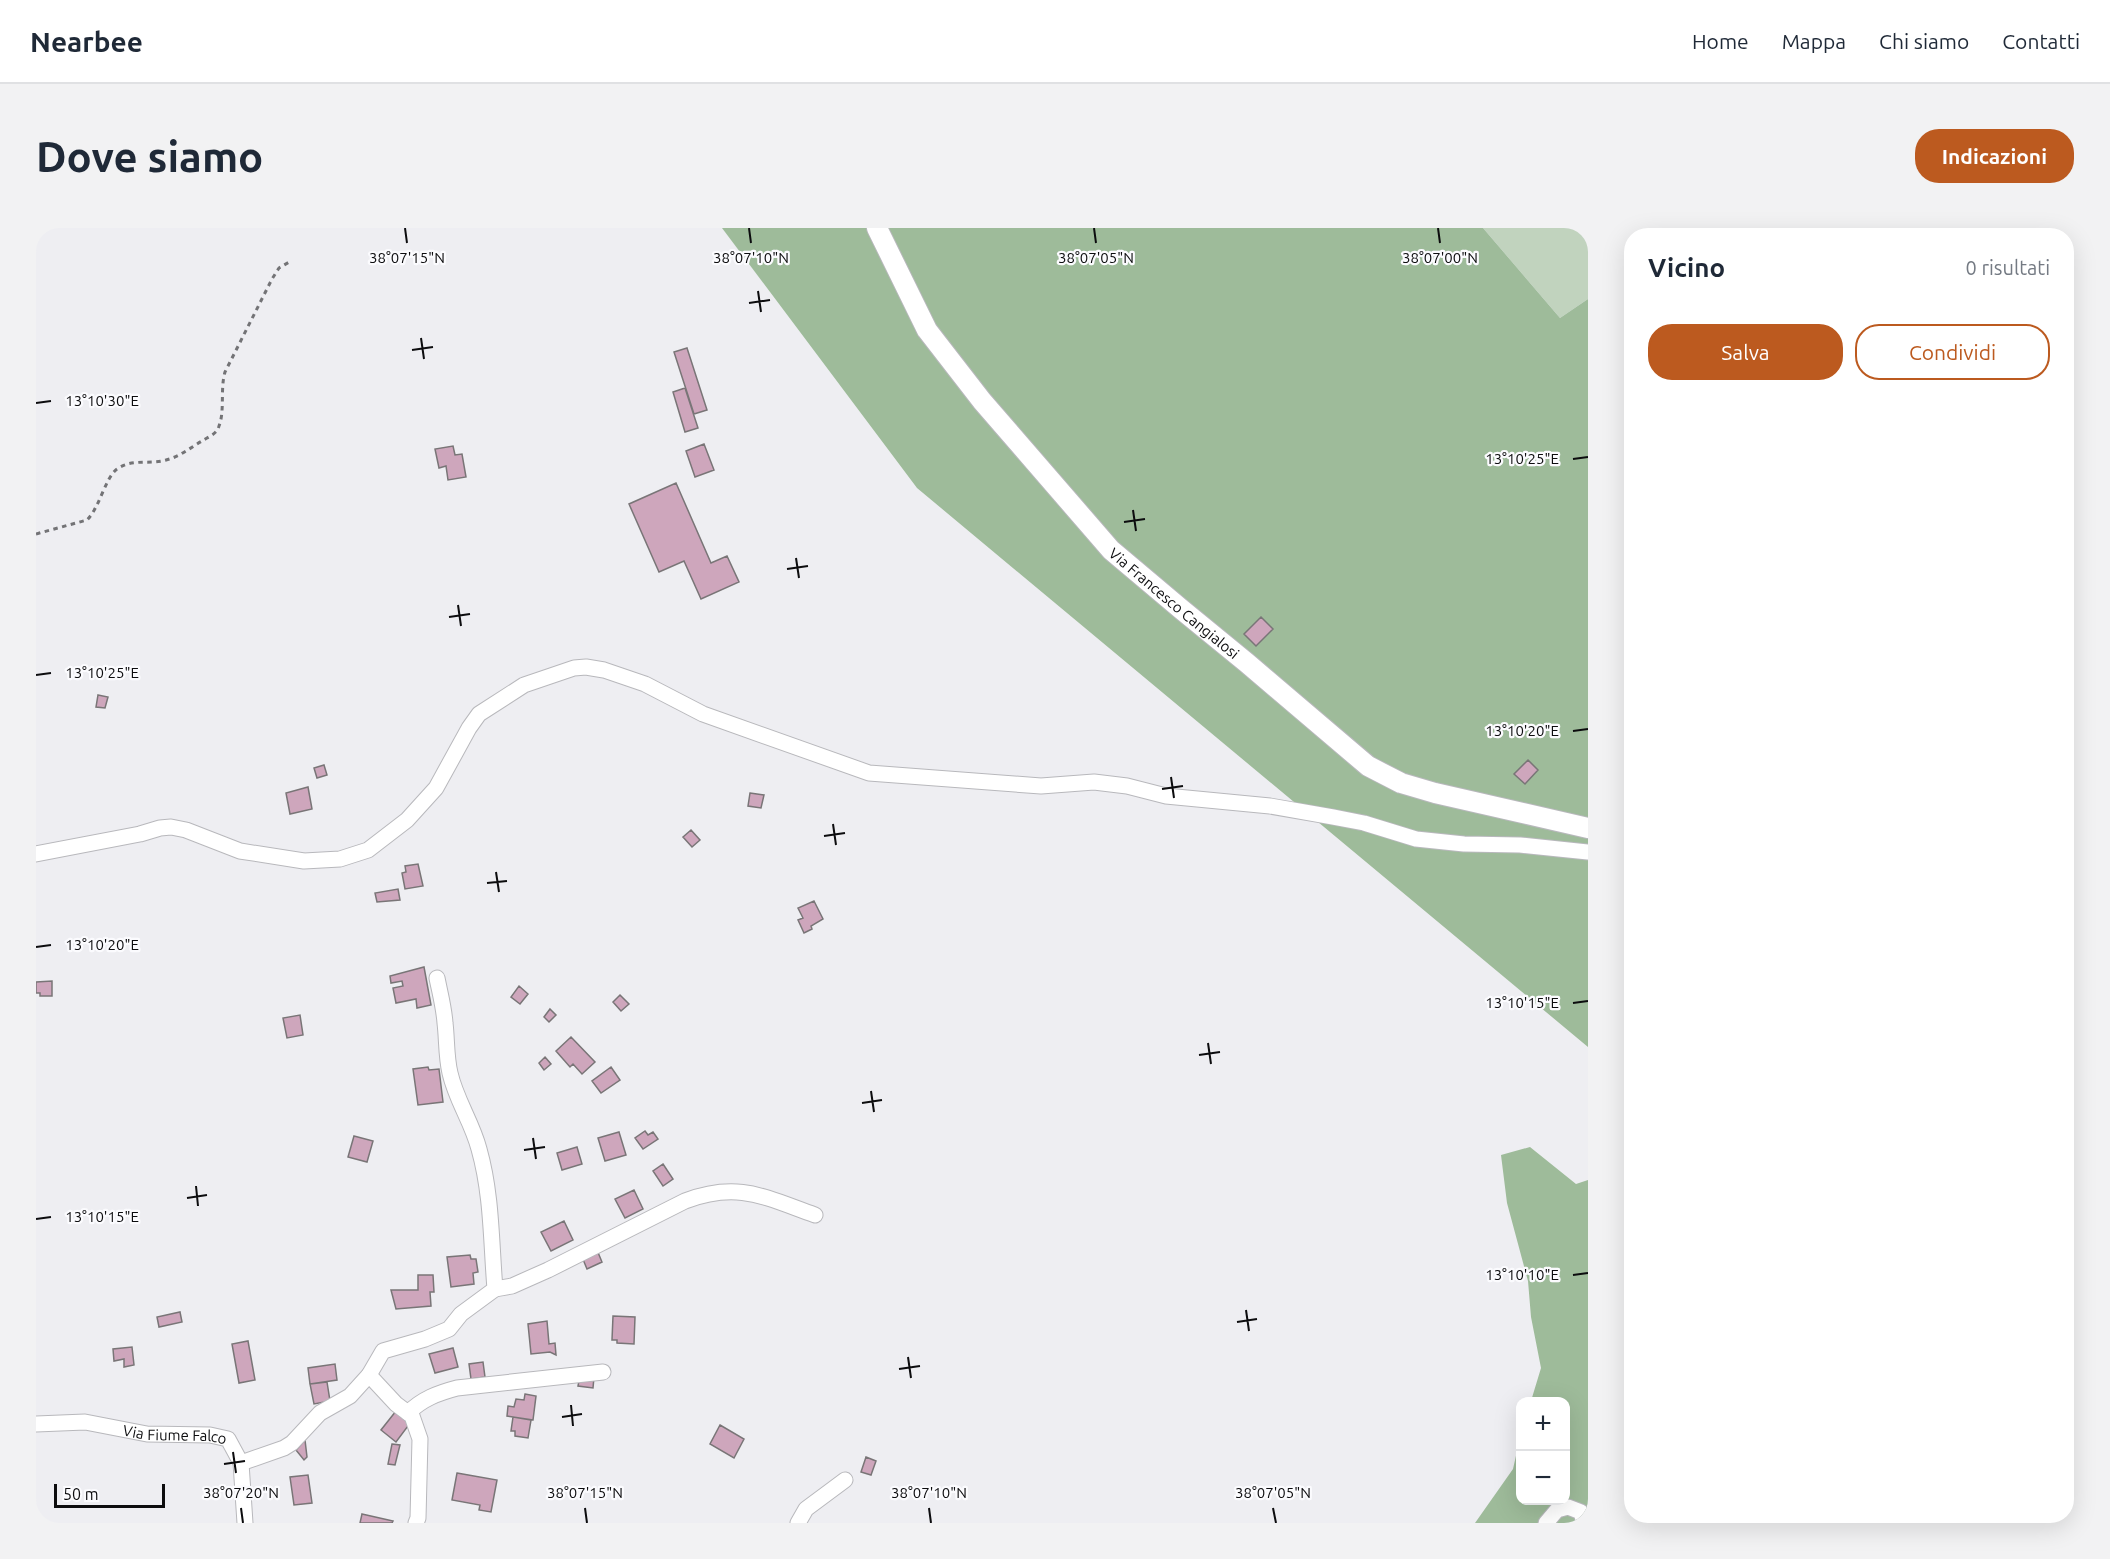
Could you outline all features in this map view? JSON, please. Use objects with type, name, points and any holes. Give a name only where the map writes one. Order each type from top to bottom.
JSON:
[{"type":"street","name":"Via Francesco Cangialosi","points":[[877,228],[927,330],[982,401],[1111,550],[1368,766],[1401,783],[1435,794],[1588,828]]},
{"type":"street","points":[[36,854],[171,827],[186,830],[240,851],[304,861],[339,859],[368,850],[407,820],[436,788],[479,714],[524,685],[574,668],[586,667],[604,670],[645,684],[703,714],[869,773],[1041,786],[1094,782],[1127,786],[1166,796],[1270,806],[1322,815],[1364,823],[1416,839],[1520,845],[1588,852]]},
{"type":"street","points":[[437,978],[445,1020],[449,1070],[456,1096],[479,1146],[485,1173],[495,1289]]},
{"type":"street","points":[[241,1463],[292,1443],[320,1413],[350,1396],[369,1375],[383,1351],[425,1339],[449,1329],[461,1314],[495,1289],[512,1286],[548,1270],[684,1201],[703,1194],[737,1191],[815,1215]]},
{"type":"street","points":[[408,1413],[424,1400],[457,1388],[603,1372]]},
{"type":"street","points":[[369,1375],[415,1422],[420,1439],[416,1523]]},
{"type":"street","name":"Via Fiume Falco","points":[[36,1424],[85,1422],[147,1434],[210,1435],[228,1439],[241,1463],[244,1523]]},
{"type":"street","points":[[798,1523],[806,1509],[845,1480]]},
{"type":"street","points":[[1546,1523],[1560,1508],[1568,1507],[1581,1512],[1584,1523]]},
{"type":"path","points":[[36,534],[87,520],[102,498],[114,471],[122,466],[133,461],[158,462],[176,458],[216,432],[220,425],[225,372],[272,279],[279,268],[291,261]]},
{"type":"green space","points":[[722,228],[1483,228],[1560,318],[1588,299],[1588,1047],[917,488]]},
{"type":"green space","points":[[1483,228],[1588,228],[1588,299],[1560,318]]},
{"type":"green space","points":[[1530,1147],[1576,1184],[1588,1180],[1588,1523],[1475,1523],[1513,1469],[1516,1456],[1516,1505],[1570,1505],[1570,1397],[1532,1397],[1541,1368],[1531,1317],[1528,1281],[1507,1203],[1501,1155]]},
{"type":"building","points":[[687,348],[707,410],[694,414],[674,352]]},
{"type":"building","points":[[685,388],[698,428],[685,432],[673,392]]},
{"type":"building","points":[[704,444],[714,470],[695,477],[686,451]]},
{"type":"building","points":[[453,446],[455,455],[462,454],[466,477],[448,480],[446,466],[439,468],[435,449]]},
{"type":"building","points":[[676,483],[711,563],[727,556],[739,582],[701,599],[684,561],[659,572],[629,504]]},
{"type":"building","points":[[1261,617],[1273,629],[1256,646],[1244,634]]},
{"type":"building","points":[[98,695],[108,697],[105,708],[96,707]]},
{"type":"building","points":[[1528,760],[1538,770],[1525,784],[1514,774]]},
{"type":"building","points":[[324,765],[327,775],[317,778],[314,768]]},
{"type":"building","points":[[308,787],[312,809],[290,814],[286,793]]},
{"type":"building","points":[[750,793],[764,795],[761,808],[748,806]]},
{"type":"building","points":[[691,830],[700,840],[692,847],[683,837]]},
{"type":"building","points":[[418,864],[423,886],[405,889],[402,873],[406,872],[405,866]]},
{"type":"building","points":[[398,889],[400,900],[377,902],[375,893]]},
{"type":"building","points":[[814,901],[823,919],[804,933],[798,920],[803,918],[798,908]]},
{"type":"building","points":[[424,967],[431,1005],[417,1008],[416,999],[396,1003],[393,988],[403,986],[402,981],[391,983],[390,976]]},
{"type":"building","points":[[52,981],[52,996],[40,996],[40,993],[36,993],[36,982]]},
{"type":"building","points":[[519,986],[528,994],[520,1004],[511,997]]},
{"type":"building","points":[[620,995],[629,1004],[621,1011],[613,1002]]},
{"type":"building","points":[[550,1009],[556,1015],[549,1022],[544,1017]]},
{"type":"building","points":[[300,1015],[303,1035],[287,1038],[283,1018]]},
{"type":"building","points":[[571,1037],[595,1062],[582,1074],[573,1064],[570,1067],[556,1051]]},
{"type":"building","points":[[545,1057],[551,1064],[544,1070],[539,1063]]},
{"type":"building","points":[[428,1067],[429,1070],[439,1069],[443,1102],[418,1105],[413,1069]]},
{"type":"building","points":[[611,1067],[620,1080],[601,1093],[592,1081]]},
{"type":"building","points":[[645,1131],[648,1135],[653,1132],[658,1139],[643,1149],[635,1138]]},
{"type":"building","points":[[619,1132],[626,1155],[605,1161],[598,1138]]},
{"type":"building","points":[[354,1136],[373,1141],[367,1162],[348,1157]]},
{"type":"building","points":[[577,1147],[582,1164],[562,1170],[557,1153]]},
{"type":"building","points":[[663,1164],[673,1179],[663,1186],[653,1171]]},
{"type":"building","points":[[634,1190],[643,1209],[625,1218],[615,1199]]},
{"type":"building","points":[[564,1221],[573,1240],[551,1251],[541,1232]]},
{"type":"building","points":[[597,1250],[602,1262],[587,1269],[582,1257]]},
{"type":"building","points":[[470,1255],[471,1259],[476,1259],[478,1272],[473,1273],[474,1284],[451,1287],[447,1257]]},
{"type":"building","points":[[418,1275],[433,1275],[434,1292],[430,1292],[431,1306],[396,1309],[391,1290],[418,1290]]},
{"type":"building","points":[[180,1312],[182,1322],[159,1327],[157,1317]]},
{"type":"building","points":[[613,1316],[635,1317],[634,1344],[617,1343],[617,1340],[612,1340]]},
{"type":"building","points":[[547,1321],[549,1344],[555,1343],[556,1355],[550,1352],[531,1354],[528,1324]]},
{"type":"building","points":[[248,1341],[255,1380],[239,1383],[232,1344]]},
{"type":"building","points":[[132,1347],[134,1365],[124,1367],[124,1359],[114,1361],[113,1349]]},
{"type":"building","points":[[453,1348],[458,1367],[435,1373],[429,1354]]},
{"type":"building","points":[[483,1362],[485,1377],[471,1379],[469,1364]]},
{"type":"building","points":[[335,1364],[337,1380],[310,1384],[308,1368]]},
{"type":"building","points":[[580,1375],[594,1377],[593,1388],[578,1386]]},
{"type":"building","points":[[327,1382],[330,1401],[314,1404],[310,1384]]},
{"type":"building","points":[[525,1394],[536,1396],[533,1420],[507,1416],[508,1406],[514,1407],[516,1399],[524,1400]]},
{"type":"building","points":[[396,1411],[411,1422],[396,1442],[381,1430]]},
{"type":"building","points":[[513,1417],[531,1420],[528,1438],[515,1436],[515,1431],[511,1431]]},
{"type":"building","points":[[720,1425],[744,1439],[734,1458],[710,1444]]},
{"type":"building","points":[[305,1440],[307,1457],[304,1460],[296,1450]]},
{"type":"building","points":[[392,1444],[400,1445],[395,1465],[388,1464]]},
{"type":"building","points":[[866,1457],[876,1461],[871,1475],[861,1472]]},
{"type":"building","points":[[457,1473],[497,1480],[491,1512],[479,1510],[480,1505],[452,1500]]},
{"type":"building","points":[[308,1475],[312,1503],[294,1505],[290,1477]]},
{"type":"building","points":[[362,1514],[393,1521],[392,1523],[360,1523]]}]
